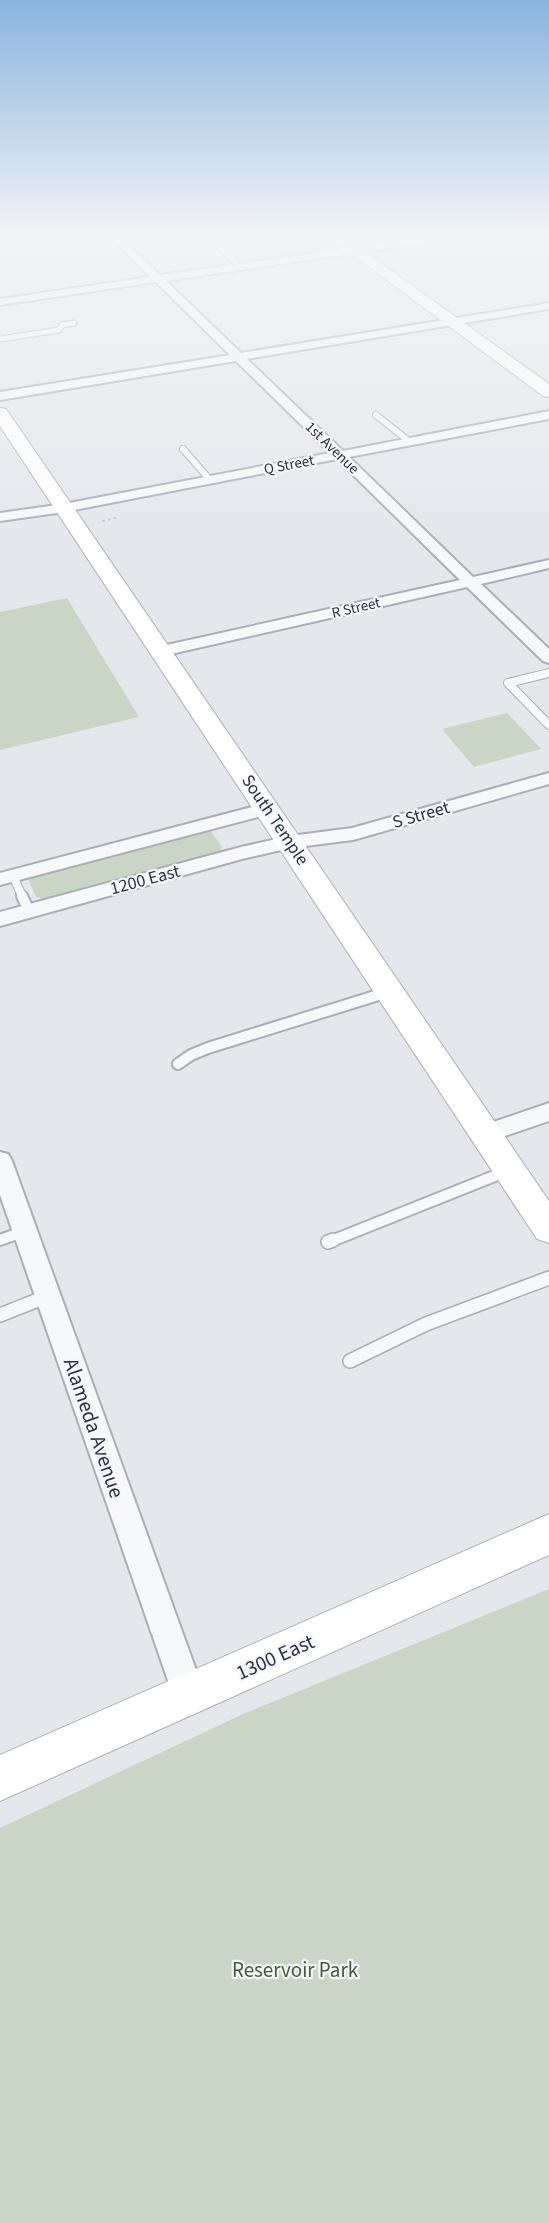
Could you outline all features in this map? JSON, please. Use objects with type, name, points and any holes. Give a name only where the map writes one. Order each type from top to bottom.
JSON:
[{"type":"main road","points":[[479,342],[549,392]]},
{"type":"main road","name":"South Temple","points":[[0,413],[487,1133],[549,1229]]},
{"type":"main road","name":"1300 East","points":[[0,1778],[549,1534]]},
{"type":"street","name":"1st Avenue","points":[[223,342],[549,658]]},
{"type":"street","points":[[0,396],[331,342]]},
{"type":"street","name":"Q Street","points":[[0,517],[64,508],[549,416]]},
{"type":"street","name":"R Street","points":[[162,651],[549,564]]},
{"type":"street","name":"S Street","points":[[290,842],[353,834],[549,778]]},
{"type":"street","name":"1200 East","points":[[6,878],[267,809]]},
{"type":"street","name":"1200 East","points":[[0,919],[241,853],[290,842]]},
{"type":"street","points":[[487,1133],[549,1112]]},
{"type":"street","name":"Alameda Avenue","points":[[1,1168],[12,1235],[48,1296],[189,1695]]},
{"type":"lane","points":[[376,414],[410,442]]},
{"type":"lane","points":[[183,449],[210,480]]},
{"type":"lane","points":[[549,674],[508,683],[549,725]]},
{"type":"lane","points":[[6,878],[29,912]]},
{"type":"lane","points":[[177,1064],[208,1048],[391,991]]},
{"type":"lane","points":[[328,1242],[510,1170]]},
{"type":"lane","points":[[350,1361],[426,1324],[549,1278]]},
{"type":"lane","points":[[0,1315],[48,1296]]},
{"type":"path","points":[[102,521],[116,518]]},
{"type":"green space","points":[[67,598],[139,717],[0,750],[0,612]]},
{"type":"green space","points":[[507,713],[541,749],[474,767],[442,729]]},
{"type":"green space","points":[[210,830],[222,847],[219,853],[46,900],[36,897],[29,881],[35,874]]},
{"type":"green space","name":"Reservoir Park","points":[[549,1589],[549,2223],[0,2223],[0,1828],[243,1714]]}]
